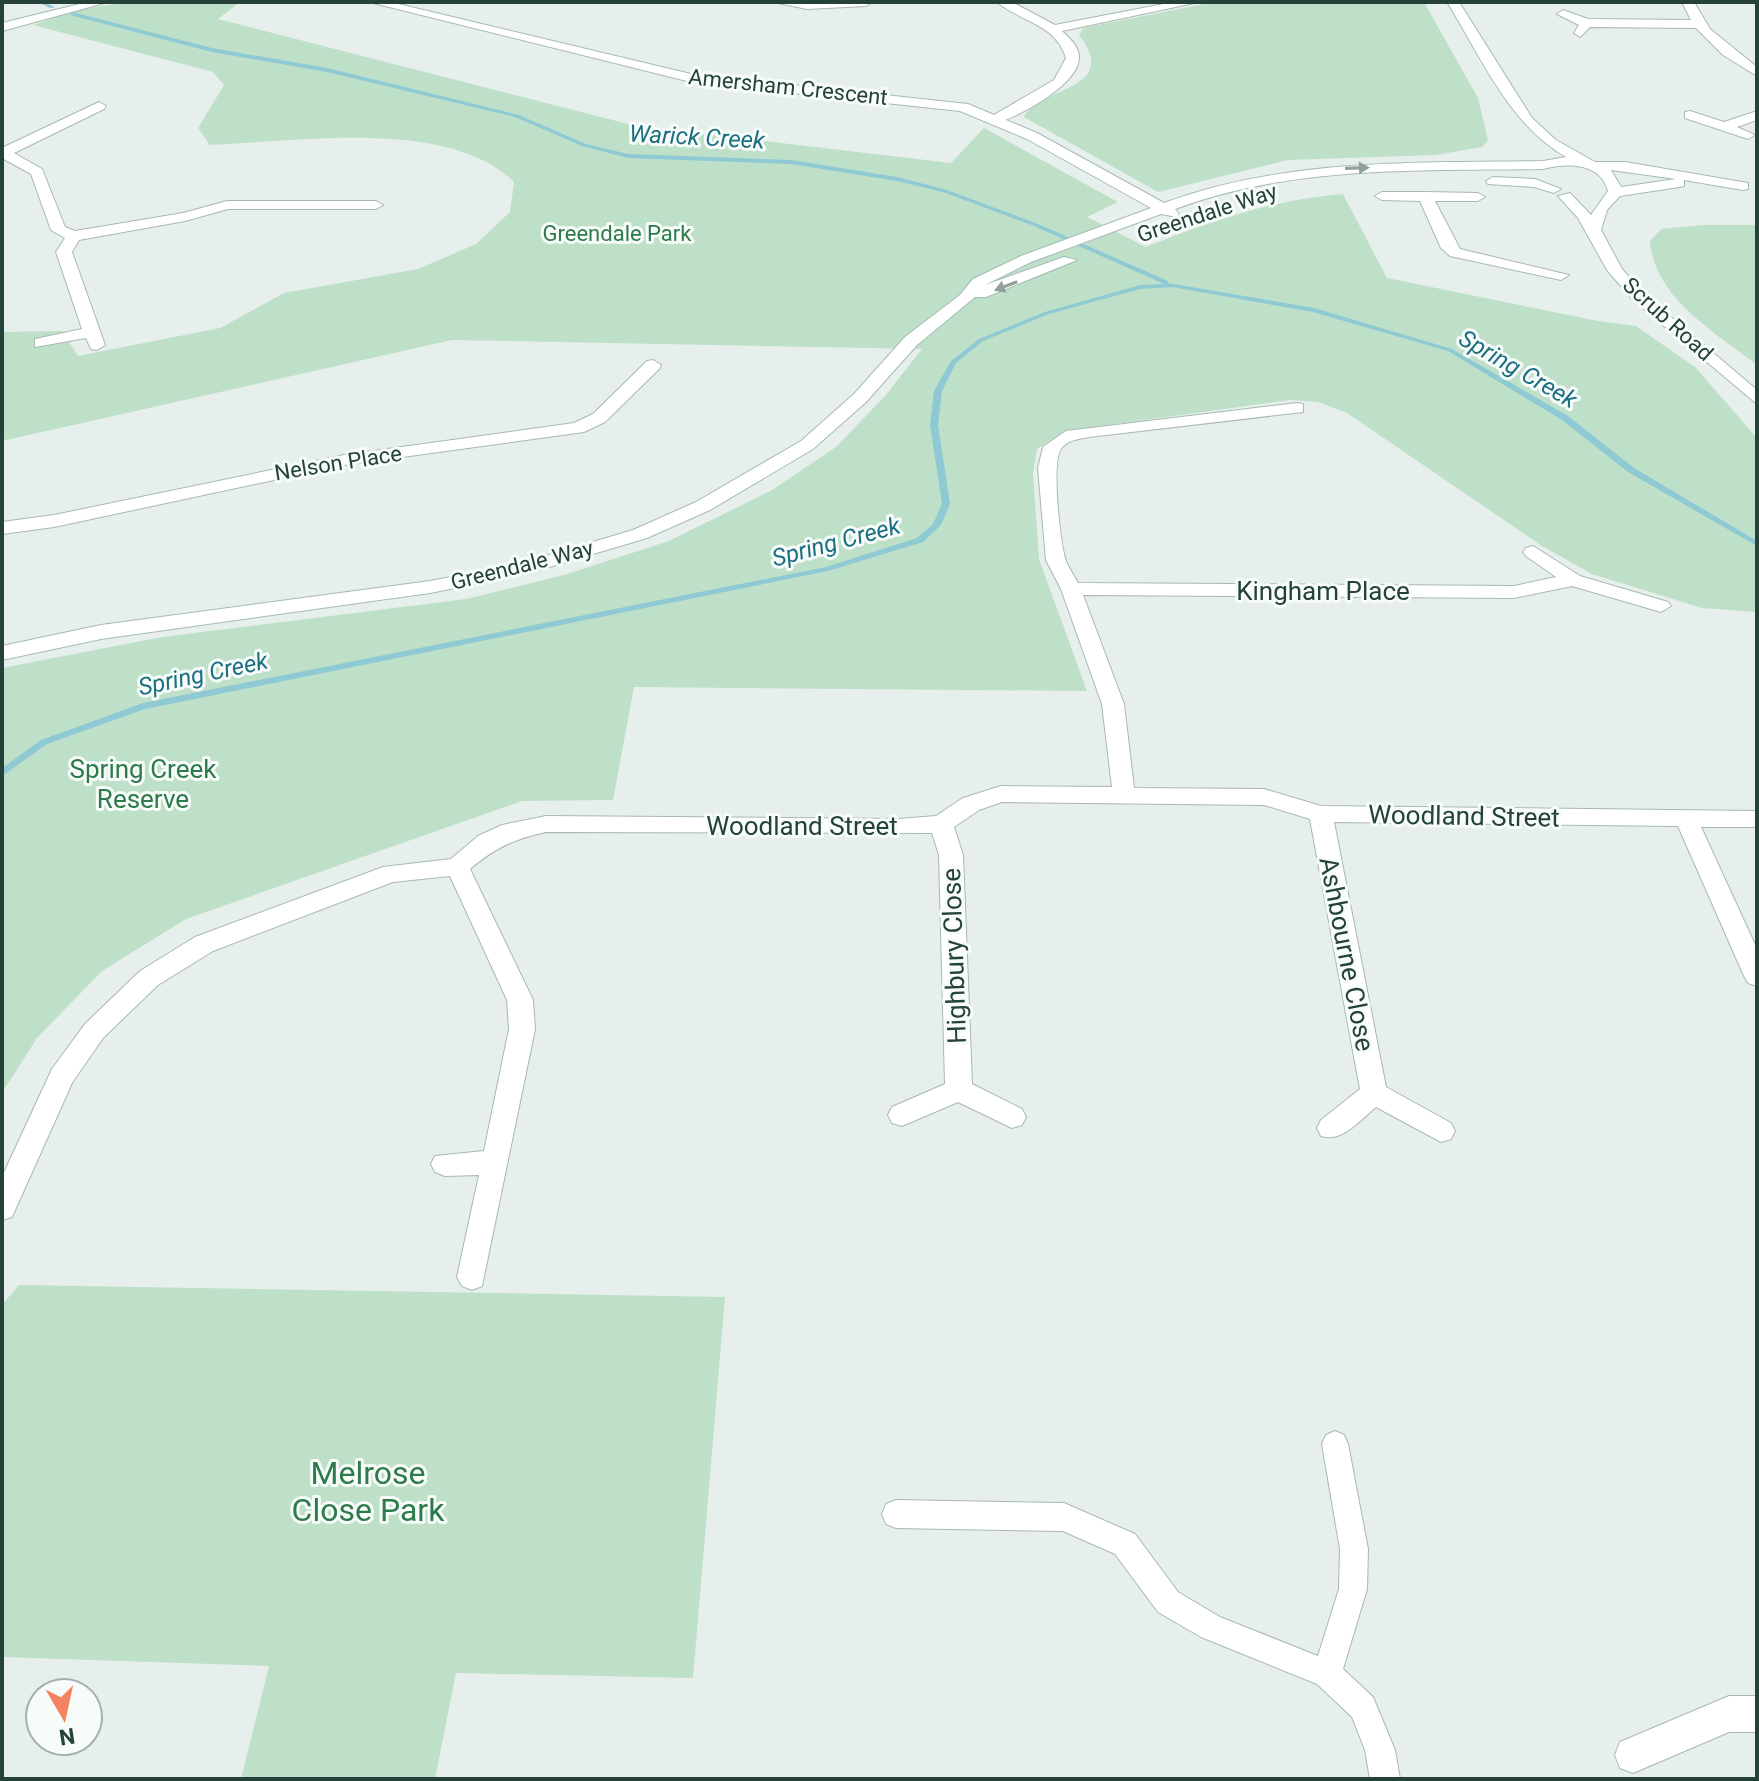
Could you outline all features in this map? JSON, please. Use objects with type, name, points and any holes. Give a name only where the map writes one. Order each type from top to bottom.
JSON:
[{"type":"street","points":[[2,27],[102,2]]},
{"type":"street","name":"Amersham Crescent","points":[[375,2],[691,78],[963,107],[997,119],[1162,208],[1192,216]]},
{"type":"street","points":[[779,2],[866,2]]},
{"type":"street","points":[[997,119],[1056,85],[1070,73],[1074,59],[1069,44],[1053,29],[1003,2]]},
{"type":"street","points":[[1053,29],[1193,2]]},
{"type":"street","points":[[1453,2],[1527,121],[1551,143],[1609,175],[1613,194],[1600,209],[1595,228]]},
{"type":"street","points":[[1688,2],[1700,24],[1726,51],[1757,72]]},
{"type":"street","points":[[1563,14],[1583,28],[1700,24]]},
{"type":"street","points":[[4,152],[99,106]]},
{"type":"street","points":[[1690,115],[1748,135]]},
{"type":"street","points":[[1723,127],[1757,115]]},
{"type":"street","points":[[1527,121],[1529,136],[1545,164]]},
{"type":"street","points":[[1466,167],[1511,155],[1520,147]]},
{"type":"street","points":[[4,152],[37,172],[59,230],[74,236],[185,217],[227,205],[376,205]]},
{"type":"street","name":"Greendale Way","points":[[2,653],[101,632],[264,607],[430,587],[522,569],[640,534],[703,506],[807,445],[860,398],[911,341],[966,298],[979,282],[1026,259],[1226,187],[1302,172],[1367,167],[1545,164],[1625,166],[1750,186]]},
{"type":"street","name":"Scrub Road","points":[[1545,164],[1540,172],[1595,228],[1621,279],[1757,399]]},
{"type":"street","name":"Greendale Way","points":[[966,298],[999,289],[1115,243],[1249,196],[1307,184],[1535,183],[1587,201],[1679,183],[1750,186]]},
{"type":"street","points":[[1382,196],[1478,197]]},
{"type":"street","points":[[1425,196],[1449,248],[1455,253],[1561,275]]},
{"type":"street","points":[[41,343],[94,338],[64,252],[74,236]]},
{"type":"street","name":"Nelson Place","points":[[2,528],[54,521],[344,460],[578,428],[599,418],[653,365]]},
{"type":"street","points":[[1236,393],[1249,412]]},
{"type":"street","points":[[1124,795],[1113,704],[1071,589],[1056,560],[1047,468],[1052,447],[1066,436],[1089,432],[1297,408]]},
{"type":"street","name":"Kingham Place","points":[[1533,552],[1573,580],[1661,606]]},
{"type":"street","name":"Kingham Place","points":[[1071,589],[1514,592],[1573,580]]},
{"type":"street","name":"Woodland Street","points":[[457,867],[486,842],[510,831],[546,824],[899,827],[941,824],[971,804],[1001,794],[1264,797],[1321,814],[1757,819]]},
{"type":"street","name":"Ashbourne Close","points":[[1321,814],[1374,1093]]},
{"type":"street","points":[[1686,819],[1757,976]]},
{"type":"street","name":"Highbury Close","points":[[941,824],[951,855],[959,1090]]},
{"type":"street","points":[[2,1208],[61,1077],[94,1031],[149,978],[204,944],[391,873],[457,867],[520,1000],[522,1029],[472,1277]]},
{"type":"street","points":[[902,1115],[959,1090],[1012,1117]]},
{"type":"street","points":[[1331,1128],[1374,1093],[1441,1131]]},
{"type":"street","points":[[445,1164],[495,1163]]},
{"type":"street","points":[[1633,1755],[1729,1714],[1757,1714]]},
{"type":"lane","points":[[1327,1674],[1353,1589],[1354,1549],[1335,1444]]},
{"type":"lane","points":[[896,1514],[1064,1517],[1125,1544],[1168,1602],[1211,1627],[1327,1674],[1363,1707],[1380,1750],[1385,1779]]},
{"type":"green space","name":"Spring Creek Reserve","points":[[129,2],[240,2],[218,19],[636,126],[951,163],[984,128],[1118,202],[1087,217],[1146,247],[1243,213],[1292,201],[1343,194],[1387,278],[1636,326],[1695,367],[1757,438],[1757,612],[1702,608],[1592,574],[1542,546],[1347,413],[1318,402],[1290,400],[1065,431],[1037,449],[1033,473],[1039,559],[1087,691],[634,687],[613,800],[522,801],[186,919],[102,971],[37,1038],[2,1093],[2,668],[162,637],[466,599],[564,575],[669,541],[772,490],[836,447],[885,396],[922,349],[452,340],[2,441],[2,332],[62,331],[78,356],[220,328],[284,293],[418,269],[476,244],[510,212],[514,182],[486,162],[451,148],[370,138],[210,145],[198,128],[224,85],[213,72],[33,25],[76,10]]},
{"type":"green space","points":[[1214,2],[1424,2],[1478,98],[1488,140],[1482,147],[1436,155],[1288,160],[1158,192],[1024,117],[1032,107],[1084,77],[1091,67],[1090,53],[1079,35],[1083,28]]},
{"type":"green space","points":[[1757,225],[1757,365],[1706,327],[1675,297],[1654,261],[1650,241],[1661,229]]},
{"type":"green space","name":"Melrose Close Park","points":[[19,1285],[725,1297],[693,1678],[456,1673],[435,1779],[241,1779],[269,1666],[2,1657],[2,1305]]},
{"type":"waterway","name":"Warick Creek","points":[[40,2],[52,7]]},
{"type":"waterway","name":"Warick Creek","points":[[72,14],[212,50],[327,70],[517,116],[584,145],[628,156],[791,162],[897,179],[945,191],[1036,225],[1166,282]]},
{"type":"waterway","name":"Spring Creek","points":[[2,773],[44,742],[143,706],[828,569],[920,540],[937,525],[946,504],[934,425],[938,391],[953,362],[981,340],[1047,313],[1140,287],[1172,285],[1314,310],[1450,350],[1565,418],[1631,470],[1757,544]]},
{"type":"park label","name":"Greendale Park","points":[[617,233]]}]
